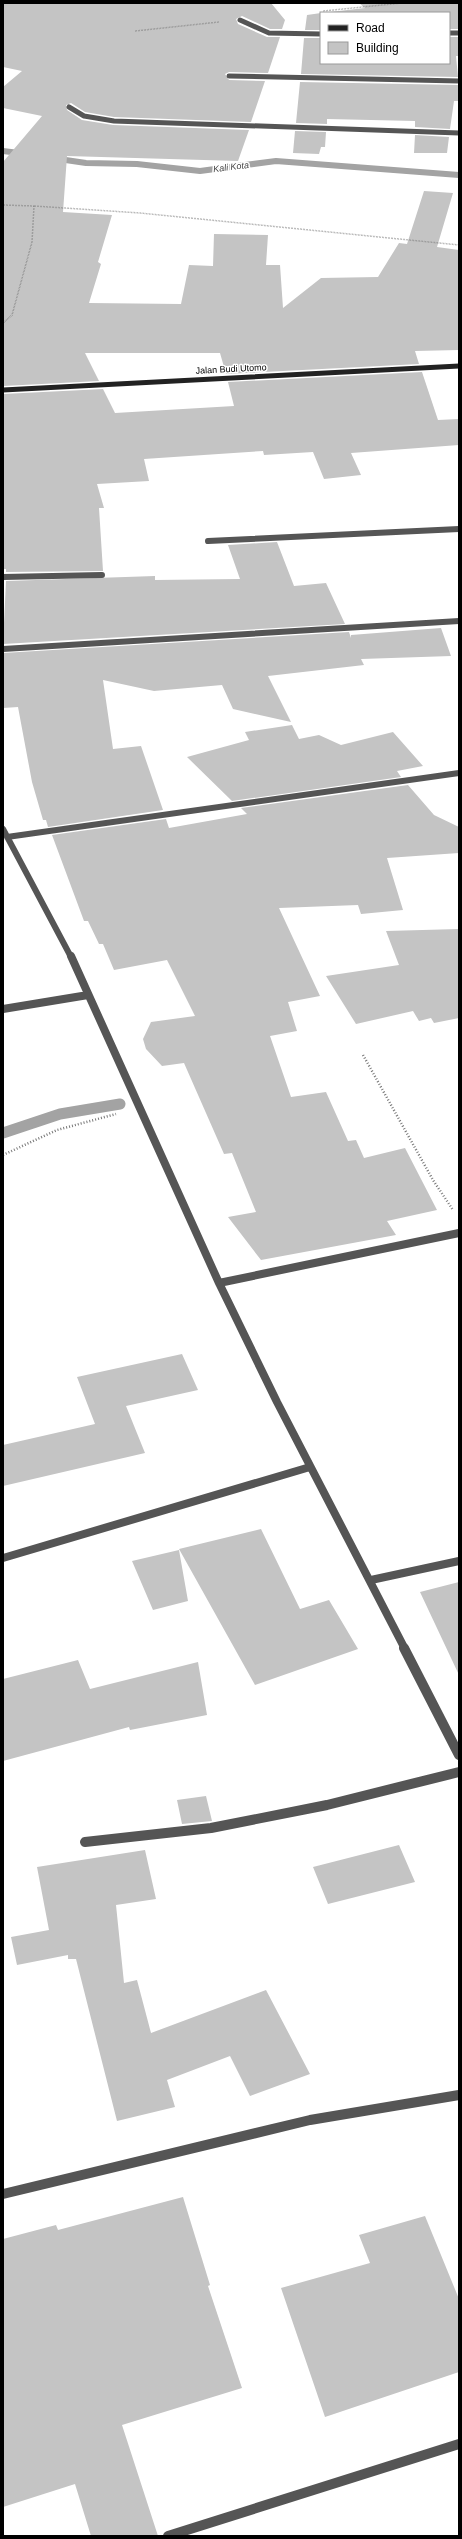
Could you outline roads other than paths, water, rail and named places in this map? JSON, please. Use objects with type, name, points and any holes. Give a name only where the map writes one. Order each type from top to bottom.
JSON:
[{"type":"street","points":[[240,20],[258,31],[267,34],[320,34]]},
{"type":"street","points":[[229,76],[459,81]]},
{"type":"street","points":[[69,107],[76,113],[89,118],[114,121],[459,133]]},
{"type":"street","name":"Jalan Budi Utomo","points":[[3,390],[459,366]]},
{"type":"street","points":[[208,541],[459,529]]},
{"type":"street","points":[[3,577],[102,575]]},
{"type":"street","points":[[3,649],[459,621]]},
{"type":"street","points":[[7,837],[459,773]]},
{"type":"street","points":[[3,829],[46,906],[219,1283],[310,1467],[371,1580],[459,1755]]},
{"type":"street","points":[[3,1009],[88,995]]},
{"type":"street","points":[[219,1283],[459,1233]]},
{"type":"street","points":[[3,1558],[310,1467]]},
{"type":"street","points":[[371,1580],[459,1560]]},
{"type":"street","points":[[85,1842],[211,1828],[327,1805],[459,1772]]},
{"type":"street","points":[[3,2194],[310,2120],[459,2095]]},
{"type":"street","points":[[168,2536],[459,2444]]},
{"type":"waterway","name":"Kali Kota","points":[[3,151],[27,154]]},
{"type":"waterway","name":"Kali Kota","points":[[52,158],[86,163],[137,164],[200,171],[276,161],[459,175]]},
{"type":"waterway","points":[[3,1133],[60,1114],[120,1104]]}]
